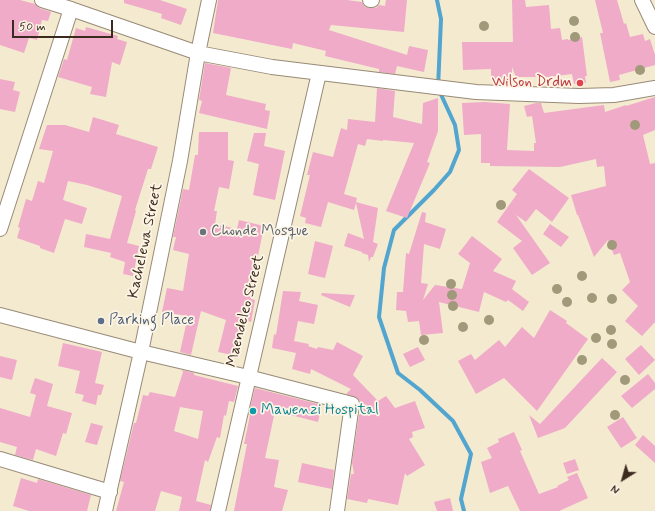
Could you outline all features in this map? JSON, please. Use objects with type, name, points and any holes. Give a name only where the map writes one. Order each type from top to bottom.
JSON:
[{"type":"street","points":[[42,0],[198,53],[272,67],[438,88],[484,92],[580,96],[614,95],[655,88]]},
{"type":"street","name":"Kachelewa Street","points":[[105,511],[180,161],[198,53],[210,0]]},
{"type":"street","points":[[642,0],[655,28]]},
{"type":"street","points":[[0,229],[71,9]]},
{"type":"street","name":"Maendeleo Street","points":[[218,511],[319,73]]},
{"type":"street","points":[[0,315],[140,352],[248,377],[352,404],[337,511]]},
{"type":"street","points":[[0,459],[110,492]]},
{"type":"building","points":[[0,0],[20,0],[35,4],[39,8],[51,12],[48,21],[42,20],[37,40],[29,38],[24,53],[0,45]]},
{"type":"building","points":[[124,0],[160,0],[187,9],[181,25],[161,18],[162,14],[124,3]]},
{"type":"building","points":[[218,0],[347,0],[362,2],[365,7],[376,8],[379,5],[385,6],[386,0],[407,0],[404,32],[331,25],[329,30],[407,55],[409,46],[428,50],[424,72],[397,66],[395,74],[379,72],[379,69],[325,56],[326,51],[293,43],[292,49],[213,33]]},
{"type":"building","points":[[512,0],[525,0],[526,7],[549,5],[551,29],[560,28],[562,40],[582,37],[587,76],[585,76],[586,83],[574,84],[572,74],[548,77],[516,77],[512,67],[512,79],[491,79],[491,69],[463,70],[462,42],[513,42]]},
{"type":"building","points":[[595,0],[617,0],[624,24],[626,23],[630,37],[643,34],[645,41],[650,39],[655,55],[655,65],[619,75],[620,80],[610,82],[600,33],[603,33]]},
{"type":"building","points":[[86,27],[118,36],[117,39],[127,42],[120,65],[112,62],[106,97],[90,94],[92,87],[58,77],[64,59],[67,60],[76,28],[85,31]]},
{"type":"building","points":[[205,63],[231,68],[226,95],[266,104],[265,110],[270,111],[267,129],[199,113],[202,101],[199,100]]},
{"type":"building","points":[[0,79],[15,82],[13,90],[20,92],[15,112],[0,109]]},
{"type":"building","points":[[377,88],[395,91],[393,117],[422,124],[423,103],[438,98],[438,131],[427,162],[430,163],[407,218],[386,211],[414,143],[367,139],[365,146],[358,144],[344,194],[357,198],[356,202],[378,208],[373,242],[378,244],[373,257],[371,257],[369,262],[368,255],[344,246],[348,233],[364,239],[356,203],[354,210],[328,202],[321,227],[305,223],[306,218],[300,216],[310,175],[307,175],[313,152],[333,157],[341,128],[347,130],[348,119],[375,122]]},
{"type":"building","points":[[655,97],[655,130],[643,135],[650,164],[655,163],[655,322],[642,336],[625,321],[638,306],[622,290],[630,282],[620,253],[614,255],[608,240],[594,257],[577,215],[571,195],[606,186],[604,166],[597,167],[596,159],[560,167],[490,166],[490,163],[481,163],[481,134],[464,135],[462,103],[485,102],[510,104],[507,150],[534,151],[534,143],[536,143],[532,116],[527,117],[524,106],[541,103],[544,113],[604,105],[605,112]]},
{"type":"building","points":[[93,117],[119,125],[116,134],[158,147],[151,169],[148,169],[135,210],[136,211],[127,243],[139,246],[133,276],[123,274],[125,262],[110,257],[111,253],[84,247],[86,234],[110,239],[122,196],[87,185],[68,181],[63,200],[87,208],[82,224],[65,219],[54,253],[40,248],[40,246],[17,238],[20,228],[18,227],[26,199],[32,201],[38,181],[44,183],[53,151],[39,149],[47,125],[65,125],[89,132]]},
{"type":"building","points":[[199,132],[228,132],[228,160],[234,161],[229,189],[219,187],[214,211],[217,211],[215,224],[237,229],[239,220],[264,226],[251,299],[255,300],[251,322],[246,321],[237,356],[218,352],[226,320],[201,311],[191,355],[198,357],[180,352],[188,316],[162,312],[167,288],[183,291],[189,254],[173,250],[176,237],[173,237],[183,189],[189,190],[195,155],[198,155]]},
{"type":"building","points":[[254,133],[266,133],[264,146],[285,151],[275,200],[253,195],[259,164],[247,161]]},
{"type":"building","points":[[529,169],[569,198],[552,222],[536,209],[526,222],[516,215],[550,263],[532,275],[513,248],[522,241],[497,222],[517,194],[512,190]]},
{"type":"building","points":[[422,212],[426,213],[425,222],[446,229],[440,249],[424,244],[421,283],[428,284],[423,300],[435,285],[462,289],[470,263],[458,254],[472,236],[502,259],[493,271],[516,281],[512,289],[529,302],[523,311],[508,300],[506,302],[484,292],[479,312],[439,302],[443,333],[421,335],[419,321],[408,322],[406,311],[396,310],[397,292],[403,292],[406,253],[409,254]]},
{"type":"building","points":[[550,224],[569,237],[561,247],[543,234]]},
{"type":"building","points":[[315,241],[333,246],[325,278],[308,274]]},
{"type":"building","points":[[283,291],[301,292],[299,301],[318,305],[314,324],[298,321],[294,341],[309,344],[308,346],[317,349],[318,347],[333,350],[337,342],[363,356],[353,375],[378,401],[386,396],[395,408],[415,401],[425,428],[412,432],[413,437],[409,439],[425,465],[407,476],[405,473],[398,505],[368,499],[367,503],[347,499],[351,474],[354,474],[352,462],[359,415],[363,413],[360,409],[360,401],[357,398],[346,394],[351,389],[311,369],[310,374],[292,369],[296,353],[272,348],[274,334],[276,335]]},
{"type":"building","points":[[322,293],[355,295],[350,307],[321,295]]},
{"type":"building","points":[[550,310],[567,321],[566,323],[588,339],[537,411],[504,378],[476,394],[458,361],[471,354],[475,360],[499,340],[505,347],[522,327],[534,338]]},
{"type":"building","points":[[63,343],[102,352],[95,383],[104,385],[101,395],[98,395],[96,405],[82,401],[84,395],[75,393],[80,371],[58,366]]},
{"type":"building","points":[[641,345],[655,360],[639,375],[625,359]]},
{"type":"building","points":[[418,347],[425,360],[410,367],[403,354]]},
{"type":"building","points":[[0,356],[17,360],[12,380],[0,377]]},
{"type":"building","points":[[602,358],[617,372],[565,428],[538,438],[529,415],[540,424]]},
{"type":"building","points":[[182,370],[194,373],[194,375],[238,386],[234,402],[229,401],[226,416],[224,415],[220,438],[217,437],[208,462],[205,460],[196,501],[211,505],[210,511],[179,511],[182,497],[161,491],[155,511],[116,511],[124,482],[120,481],[134,423],[136,423],[143,395],[148,396],[150,392],[175,397],[183,372]],"holes":[[[180,407],[203,411],[198,439],[174,431]]]},
{"type":"building","points":[[648,374],[655,383],[655,389],[632,408],[621,396]]},
{"type":"building","points":[[35,378],[53,384],[47,406],[72,413],[66,434],[63,433],[56,456],[36,449],[33,460],[15,455],[17,447],[0,442],[0,408],[30,417],[36,395],[30,393]]},
{"type":"building","points":[[255,388],[322,405],[318,422],[275,411],[265,458],[279,460],[274,487],[288,490],[282,511],[234,511],[247,444],[244,444],[250,415],[249,413]]},
{"type":"building","points":[[623,417],[637,438],[621,448],[607,427]]},
{"type":"building","points":[[91,423],[103,426],[97,445],[85,442]]},
{"type":"building","points":[[514,432],[522,450],[520,451],[539,494],[558,487],[557,486],[569,480],[567,477],[577,473],[588,498],[559,511],[520,511],[508,486],[490,493],[481,462],[492,458],[487,448],[499,442],[498,439]]},
{"type":"building","points":[[643,435],[655,446],[655,463],[635,445]]},
{"type":"building","points":[[575,459],[579,470],[567,474],[563,463]]},
{"type":"building","points":[[302,463],[334,470],[332,489],[298,482]]},
{"type":"building","points":[[21,478],[37,483],[38,479],[91,495],[87,511],[29,511],[13,506]]},
{"type":"building","points":[[450,498],[453,511],[437,511],[434,502]]},
{"type":"waterway","points":[[437,0],[441,19],[438,88],[455,125],[459,150],[450,172],[394,230],[384,268],[379,317],[398,373],[420,390],[453,421],[471,454],[461,499],[464,511]]},
{"type":"place","name":"Wilson Drdm","points":[[580,83]]},
{"type":"place","name":"Chonde Mosque","points":[[203,232]]},
{"type":"place","name":"Parking Place","points":[[101,321]]},
{"type":"place","name":"Mawenzi Hospital","points":[[253,411]]}]
